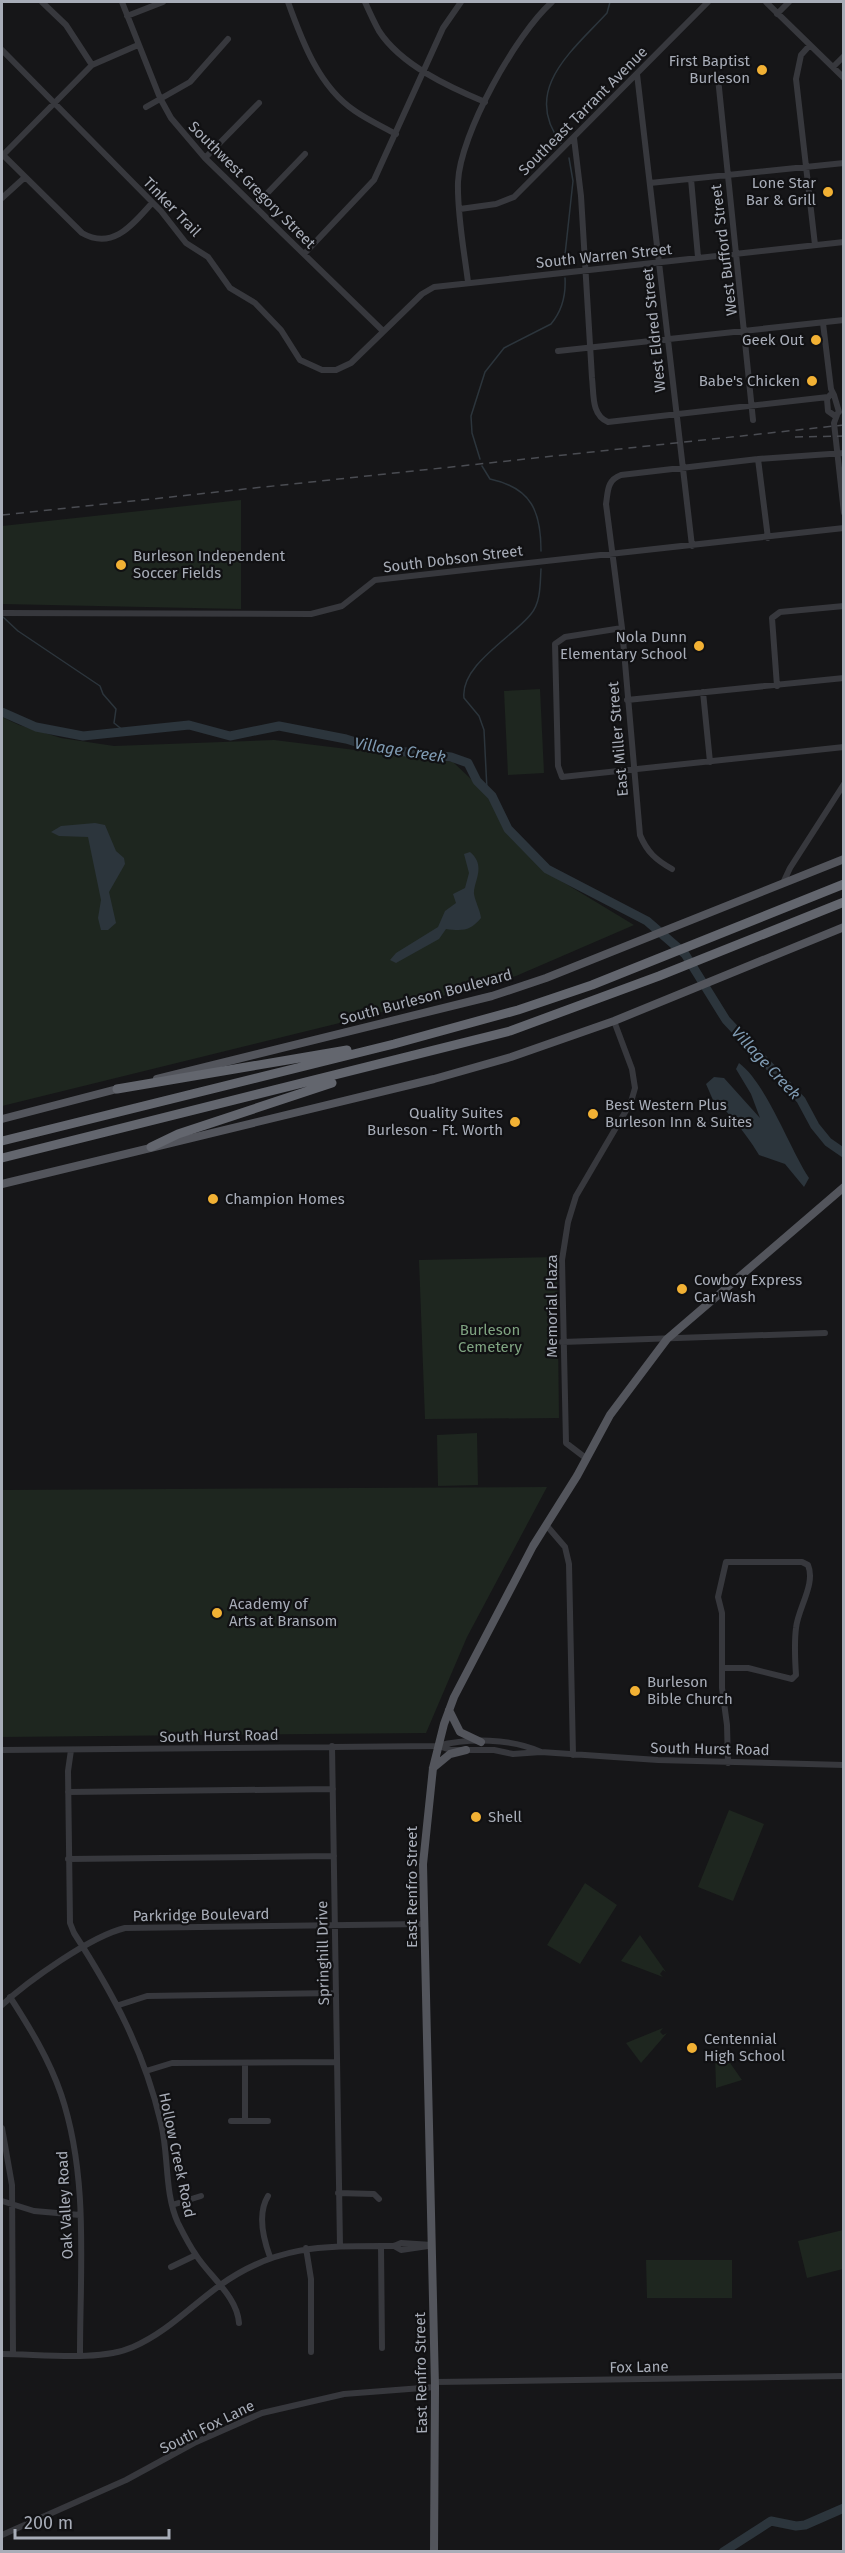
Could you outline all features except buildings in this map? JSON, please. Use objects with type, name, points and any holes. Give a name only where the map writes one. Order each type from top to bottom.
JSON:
[{"type":"highway","points":[[2,1141],[394,1044],[518,1010],[647,963],[843,884]]},
{"type":"highway","points":[[2,1158],[393,1062],[520,1028],[716,954],[843,902]]},
{"type":"highway","points":[[117,1089],[394,1044]]},
{"type":"highway","points":[[151,1147],[178,1134],[393,1062]]},
{"type":"main road","name":"South Burleson Boulevard","points":[[2,1119],[492,996],[546,978],[843,859]]},
{"type":"main road","points":[[2,1184],[434,1079],[512,1057],[614,1021],[843,927]]},
{"type":"main road","name":"East Renfro Street","points":[[434,2552],[435,2384],[424,1924],[425,1826],[437,1746],[449,1710],[484,1636],[587,1459],[610,1415],[667,1339],[843,1187]]},
{"type":"main road","points":[[449,1710],[460,1732],[481,1742]]},
{"type":"main road","points":[[433,1768],[450,1754],[466,1750]]},
{"type":"street","points":[[42,2],[66,25],[92,65]]},
{"type":"street","name":"Southwest Gregory Street","points":[[122,2],[160,98],[171,118],[206,158],[382,330]]},
{"type":"street","points":[[127,16],[163,2]]},
{"type":"street","points":[[288,2],[306,50],[326,81],[354,111],[396,134]]},
{"type":"street","points":[[364,2],[379,31],[392,47],[424,70],[485,102]]},
{"type":"street","points":[[304,254],[374,180],[443,28],[461,2]]},
{"type":"street","points":[[468,282],[458,183],[461,161],[485,102],[514,45],[552,2]]},
{"type":"street","name":"Southeast Tarrant Avenue","points":[[460,209],[496,204],[514,197],[708,2]]},
{"type":"street","points":[[766,2],[843,78]]},
{"type":"street","points":[[777,14],[789,2]]},
{"type":"street","points":[[146,107],[189,82],[228,39]]},
{"type":"street","points":[[138,45],[92,65],[2,154],[24,178],[90,238],[119,236],[152,203]]},
{"type":"street","points":[[810,45],[801,55],[796,79],[814,245]]},
{"type":"street","name":"Tinker Trail","points":[[2,51],[152,203],[186,243],[208,257],[230,288],[255,303],[281,330],[294,353],[308,366],[328,371],[344,367],[357,358],[382,330]]},
{"type":"street","points":[[832,67],[843,56]]},
{"type":"street","name":"West Eldred Street","points":[[637,74],[666,340],[692,546]]},
{"type":"street","name":"West Bufford Street","points":[[718,78],[753,420]]},
{"type":"street","points":[[206,158],[259,103]]},
{"type":"street","points":[[574,138],[581,196],[584,269],[595,408],[598,415],[608,422],[831,395],[843,397]]},
{"type":"street","points":[[255,206],[305,154]]},
{"type":"street","points":[[650,183],[843,163]]},
{"type":"street","points":[[2,198],[24,178]]},
{"type":"street","points":[[691,179],[698,257]]},
{"type":"street","name":"South Warren Street","points":[[382,330],[429,289],[468,282],[843,242]]},
{"type":"street","points":[[558,351],[843,320]]},
{"type":"street","points":[[823,322],[833,415],[841,454],[843,513]]},
{"type":"street","points":[[683,469],[758,459],[841,454]]},
{"type":"street","points":[[758,459],[768,538]]},
{"type":"street","name":"East Miller Street","points":[[672,869],[655,859],[645,848],[640,834],[622,628],[606,504],[608,486],[615,478],[683,469]]},
{"type":"street","name":"South Dobson Street","points":[[2,613],[311,614],[342,606],[375,580],[843,528]]},
{"type":"street","points":[[777,686],[772,618],[780,612],[843,606]]},
{"type":"street","points":[[622,628],[565,637],[556,641],[558,766],[562,777],[843,747]]},
{"type":"street","points":[[627,700],[843,678]]},
{"type":"street","points":[[703,692],[710,762]]},
{"type":"street","points":[[783,883],[790,867],[843,784]]},
{"type":"street","name":"Memorial Plaza","points":[[587,1459],[566,1443],[562,1260],[568,1222],[576,1196],[632,1102],[635,1088],[632,1069],[614,1021]]},
{"type":"street","points":[[562,1342],[825,1333]]},
{"type":"street","points":[[547,1527],[565,1547],[569,1564],[573,1755]]},
{"type":"street","points":[[722,1668],[748,1668],[785,1679],[792,1679],[796,1675],[796,1625],[808,1583],[810,1571],[808,1564],[802,1562],[726,1562],[718,1597],[722,1613],[722,1668],[728,1763]]},
{"type":"street","name":"South Hurst Road","points":[[2,1750],[437,1746],[453,1742],[481,1742],[509,1743],[541,1752]]},
{"type":"street","name":"Springhill Drive","points":[[332,1746],[340,2246]]},
{"type":"street","name":"South Hurst Road","points":[[437,1746],[451,1750],[494,1750],[513,1754],[541,1752],[728,1763],[843,1765]]},
{"type":"street","name":"Hollow Creek Road","points":[[71,1750],[68,1792],[70,1923],[119,2005],[146,2072],[161,2124],[172,2205],[177,2221],[196,2255],[238,2312],[239,2324]]},
{"type":"street","points":[[68,1792],[333,1789]]},
{"type":"street","points":[[68,1859],[334,1856]]},
{"type":"street","name":"Parkridge Boulevard","points":[[2,2005],[10,1997],[83,1947],[108,1932],[124,1928],[424,1924]]},
{"type":"street","points":[[119,2005],[147,1996],[335,1993]]},
{"type":"street","name":"Oak Valley Road","points":[[10,1997],[36,2037],[61,2094],[78,2165],[80,2354]]},
{"type":"street","points":[[146,2072],[172,2063],[336,2062]]},
{"type":"street","points":[[244,2120],[245,2064]]},
{"type":"street","points":[[231,2121],[268,2121]]},
{"type":"street","points":[[2,2128],[12,2185],[13,2354]]},
{"type":"street","points":[[338,2193],[374,2194],[379,2199]]},
{"type":"street","points":[[172,2205],[201,2196]]},
{"type":"street","points":[[268,2196],[263,2204],[262,2223],[270,2257]]},
{"type":"street","points":[[2,2201],[34,2211],[80,2215]]},
{"type":"street","points":[[2,2355],[110,2353],[132,2347],[169,2327],[220,2285],[270,2257],[306,2248],[394,2246],[408,2250],[432,2245]]},
{"type":"street","points":[[381,2246],[382,2348]]},
{"type":"street","points":[[306,2248],[312,2301],[311,2352]]},
{"type":"street","points":[[171,2267],[196,2255]]},
{"type":"street","name":"Fox Lane","points":[[435,2384],[843,2376]]},
{"type":"street","name":"South Fox Lane","points":[[2,2535],[126,2480],[194,2443],[262,2413],[344,2394],[435,2384]]},
{"type":"green space","name":"Burleson Independent Soccer Fields","points":[[241,500],[241,609],[2,604],[2,526]]},
{"type":"green space","points":[[540,689],[544,773],[508,775],[504,691]]},
{"type":"green space","points":[[2,717],[19,725],[61,738],[114,746],[274,740],[453,762],[491,798],[504,828],[543,870],[634,925],[516,976],[360,1018],[2,1106]]},
{"type":"green space","name":"Burleson Cemetery","points":[[557,1257],[559,1418],[425,1419],[419,1260]]},
{"type":"green space","points":[[477,1433],[478,1485],[438,1486],[437,1435]]},
{"type":"green space","name":"Academy of Arts at Bransom","points":[[547,1487],[467,1637],[426,1733],[2,1737],[2,1490]]},
{"type":"green space","points":[[729,1810],[764,1824],[733,1901],[698,1887]]},
{"type":"green space","points":[[585,1883],[617,1905],[580,1964],[547,1945]]},
{"type":"green space","points":[[640,1935],[666,1972],[663,1970],[660,1974],[663,1977],[621,1961]]},
{"type":"green space","points":[[663,2028],[660,2032],[663,2035],[667,2033],[641,2063],[626,2043]]},
{"type":"green space","points":[[721,2050],[742,2080],[716,2088],[715,2051],[717,2055],[721,2054]]},
{"type":"green space","points":[[843,2230],[843,2269],[807,2278],[798,2241]]},
{"type":"green space","points":[[646,2260],[732,2260],[732,2298],[647,2298]]},
{"type":"shaded area","points":[[95,823],[105,825],[116,851],[124,858],[125,864],[109,892],[116,923],[108,930],[101,930],[98,918],[101,900],[88,837],[59,836],[51,832],[61,826]]},
{"type":"shaded area","points":[[470,852],[478,863],[474,894],[481,918],[466,929],[446,929],[439,939],[396,963],[390,960],[396,953],[438,927],[445,911],[456,903],[453,894],[465,888],[469,873],[464,854]]},
{"type":"shaded area","points":[[739,1063],[759,1085],[809,1178],[804,1187],[785,1164],[759,1155],[745,1133],[713,1100],[706,1084],[714,1077],[724,1078],[760,1118],[751,1094],[736,1069]]},
{"type":"waterway","points":[[561,143],[550,124],[546,106],[549,89],[556,72],[579,42],[607,13],[610,2]]},
{"type":"waterway","points":[[564,264],[573,181],[569,158]]},
{"type":"waterway","points":[[480,459],[472,433],[471,416],[485,372],[504,348],[551,324],[562,302],[565,278]]},
{"type":"waterway","points":[[482,466],[490,479],[504,483],[525,495],[536,513],[541,537],[541,551]]},
{"type":"waterway","points":[[487,790],[484,730],[479,716],[464,698],[465,686],[470,674],[479,663],[531,614],[537,604],[541,569]]},
{"type":"waterway","points":[[3,617],[18,631],[100,686],[103,694],[116,709],[114,723],[124,731]]},
{"type":"waterway","name":"Village Creek","points":[[2,712],[36,727],[83,736],[189,725],[230,736],[279,726],[346,739],[379,749],[451,757],[468,763],[477,781],[492,796],[508,829],[547,869],[647,921],[685,954],[726,1020],[801,1100],[815,1126],[828,1142],[844,1153]]},
{"type":"waterway","points":[[723,2552],[771,2521],[796,2526],[805,2525],[844,2508]]},
{"type":"railway","points":[[2,515],[844,425]]},
{"type":"railway","points":[[795,437],[844,436]]},
{"type":"place","name":"First Baptist Burleson","points":[[762,70]]},
{"type":"place","name":"Lone Star Bar & Grill","points":[[828,192]]},
{"type":"place","name":"Geek Out","points":[[816,340]]},
{"type":"place","name":"Babe's Chicken","points":[[812,381]]},
{"type":"place","name":"Burleson Independent Soccer Fields","points":[[121,565]]},
{"type":"place","name":"Nola Dunn Elementary School","points":[[699,646]]},
{"type":"place","name":"Best Western Plus Burleson Inn & Suites","points":[[593,1114]]},
{"type":"place","name":"Quality Suites Burleson - Ft. Worth","points":[[515,1122]]},
{"type":"place","name":"Champion Homes","points":[[213,1199]]},
{"type":"place","name":"Cowboy Express Car Wash","points":[[682,1289]]},
{"type":"place","name":"Academy of Arts at Bransom","points":[[217,1613]]},
{"type":"place","name":"Burleson Bible Church","points":[[635,1691]]},
{"type":"place","name":"Shell","points":[[476,1817]]},
{"type":"place","name":"Centennial High School","points":[[692,2048]]}]
